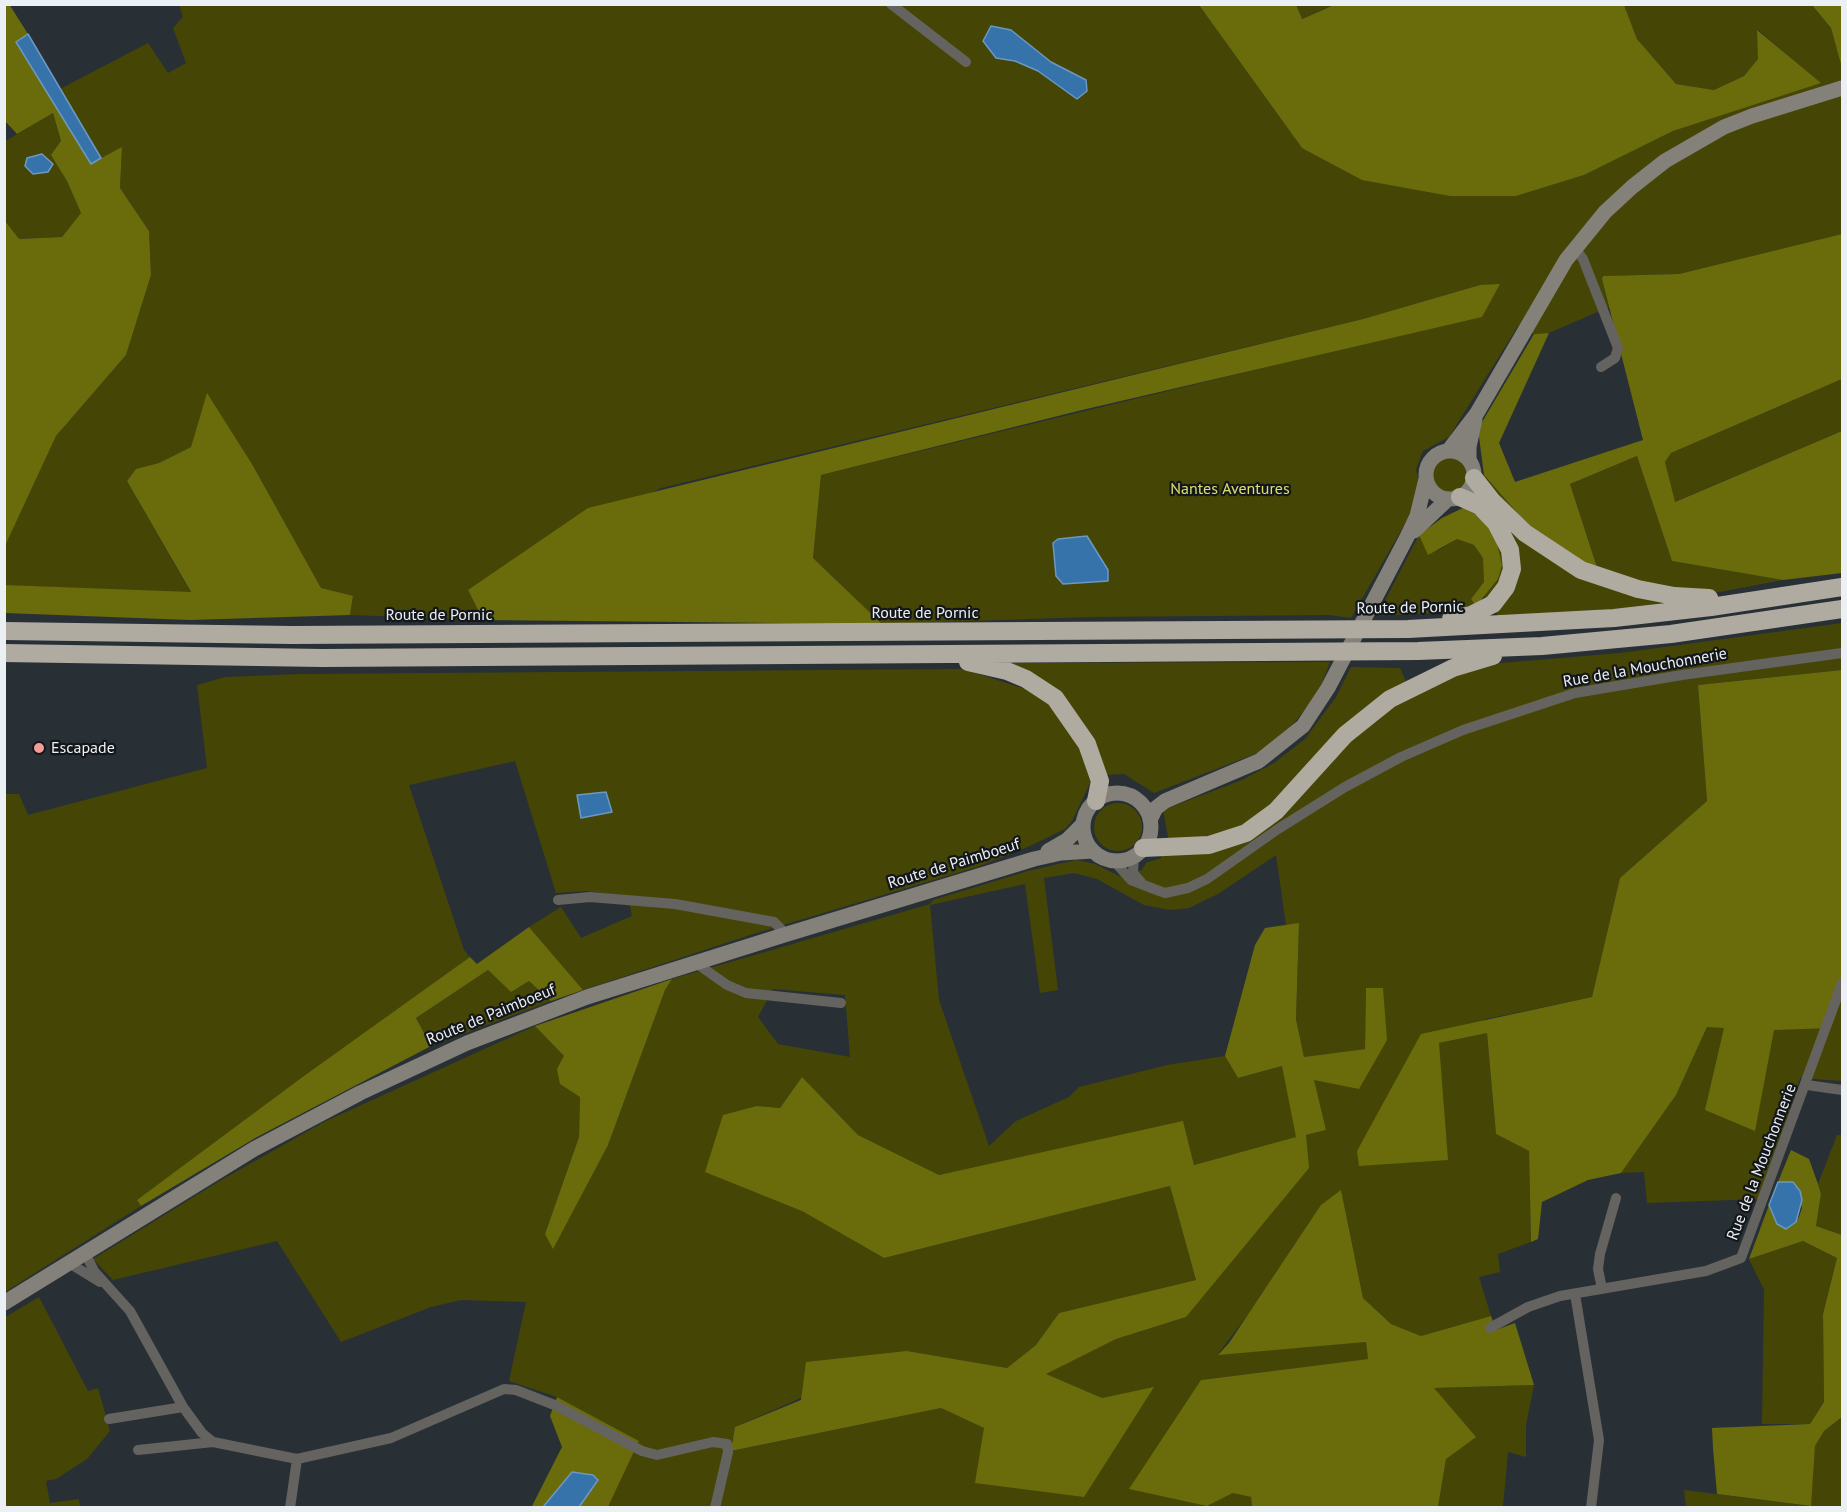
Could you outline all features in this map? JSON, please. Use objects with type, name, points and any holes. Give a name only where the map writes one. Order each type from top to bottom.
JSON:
[{"type":"highway","points":[[1474,478],[1492,501],[1525,533],[1581,570],[1638,589],[1674,596],[1729,597],[1747,602]]},
{"type":"highway","points":[[1371,629],[1391,622],[1451,619],[1471,615],[1484,610],[1501,596],[1511,575],[1510,550],[1496,523],[1480,506],[1454,498]]},
{"type":"highway","name":"Route de Pornic","points":[[4,630],[292,635],[1371,629],[1586,620],[1747,602],[1842,587]]},
{"type":"highway","points":[[4,653],[290,658],[1331,652],[1542,646],[1671,634],[1842,609]]},
{"type":"highway","points":[[1139,852],[1209,845],[1246,833],[1276,811],[1345,735],[1390,699],[1414,685],[1471,661],[1522,654],[1542,646]]},
{"type":"highway","points":[[920,654],[940,662],[971,663],[1007,671],[1026,679],[1054,698],[1070,717],[1090,753],[1100,781],[1096,801]]},
{"type":"street","points":[[891,4],[966,62]]},
{"type":"street","points":[[1150,820],[1156,808],[1185,792],[1246,767],[1273,752],[1303,726],[1328,688],[1372,600],[1407,537],[1416,516],[1431,460],[1448,451],[1477,413],[1548,288],[1575,248],[1605,212],[1632,186],[1665,160],[1699,140],[1752,116],[1842,88]]},
{"type":"street","points":[[1575,248],[1583,259],[1618,348],[1615,358],[1601,367]]},
{"type":"street","points":[[1407,537],[1454,498],[1469,489],[1474,478],[1469,460],[1469,447],[1477,413]]},
{"type":"street","points":[[1448,451],[1462,454],[1469,460]]},
{"type":"street","points":[[1426,479],[1436,495],[1454,498]]},
{"type":"street","name":"Rue de la Mouchonnerie","points":[[1113,860],[1131,880],[1165,893],[1188,888],[1207,879],[1278,829],[1345,787],[1401,757],[1514,711],[1575,693],[1842,653]]},
{"type":"street","points":[[1139,852],[1113,860],[1093,851],[1085,838],[1083,824],[1086,813],[1096,801],[1114,794],[1135,799],[1153,799],[1185,792]]},
{"type":"street","points":[[1135,799],[1145,808],[1150,820],[1150,835],[1139,852],[1133,873],[1143,884]]},
{"type":"street","name":"Route de Paimboeuf","points":[[1034,859],[1067,840],[1083,824]]},
{"type":"street","name":"Route de Paimboeuf","points":[[4,1302],[254,1149],[413,1067],[560,1007],[784,935],[1034,859],[1061,853],[1093,851]]},
{"type":"street","points":[[558,900],[590,897],[675,904],[774,922],[784,935]]},
{"type":"street","points":[[696,963],[710,975],[746,993],[841,1003]]},
{"type":"street","name":"Rue de la Mouchonnerie","points":[[1490,1328],[1528,1307],[1575,1294],[1706,1271],[1741,1258],[1807,1085],[1842,983]]},
{"type":"street","points":[[1807,1085],[1842,1090]]},
{"type":"street","points":[[1602,1289],[1598,1269],[1600,1254],[1616,1198]]},
{"type":"street","points":[[85,1253],[94,1271],[130,1311],[183,1407],[202,1433],[213,1442]]},
{"type":"street","points":[[69,1263],[110,1288]]},
{"type":"street","points":[[1575,1294],[1599,1440],[1592,1508]]},
{"type":"street","points":[[138,1450],[213,1442],[297,1459],[391,1438],[504,1389],[527,1393],[642,1451],[657,1455],[713,1442],[727,1444],[728,1452],[715,1508]]},
{"type":"street","points":[[109,1419],[183,1407]]},
{"type":"street","points":[[290,1508],[297,1459]]},
{"type":"green space","points":[[1296,4],[1334,5],[1301,19]]},
{"type":"green space","name":"Nantes Aventures","points":[[179,5],[1199,5],[1302,148],[1450,196],[1516,196],[1584,175],[1673,131],[1820,83],[1758,30],[1758,59],[1744,76],[1714,90],[1676,84],[1637,39],[1624,5],[1812,5],[1831,28],[1842,68],[1842,234],[1679,274],[1603,276],[1609,307],[1549,333],[1534,334],[1518,326],[1449,437],[1423,451],[1416,469],[1422,494],[1351,618],[1329,615],[1089,617],[882,624],[813,558],[821,475],[1399,335],[1480,285],[1363,319],[661,488],[468,590],[483,620],[350,615],[353,597],[321,588],[252,464],[207,394],[191,447],[159,463],[136,469],[127,481],[191,593],[5,585],[5,546],[56,436],[126,355],[151,275],[149,231],[120,188],[122,148],[101,158],[60,89],[148,43],[168,73],[186,63],[173,28],[183,17]]},
{"type":"green space","points":[[53,113],[61,142],[52,155],[81,213],[62,237],[18,239],[5,221],[4,142]]},
{"type":"green space","points":[[1842,379],[1842,431],[1674,502],[1665,462],[1671,453]]},
{"type":"green space","points":[[1637,456],[1672,561],[1783,580],[1640,607],[1499,617],[1484,596],[1498,579],[1463,508],[1484,475],[1520,516],[1597,566],[1570,484]]},
{"type":"green space","points":[[1450,458],[1463,463],[1468,476],[1463,489],[1450,494],[1437,489],[1432,476],[1437,463]]},
{"type":"green space","points":[[1419,535],[1437,551],[1457,539],[1474,545],[1483,558],[1484,582],[1471,599],[1476,606],[1457,612],[1377,616]]},
{"type":"green space","points":[[1842,623],[1842,670],[1698,685],[1707,801],[1620,878],[1592,997],[1486,1019],[1439,1043],[1487,1033],[1496,1134],[1529,1151],[1531,1242],[1498,1254],[1500,1272],[1479,1277],[1491,1316],[1421,1336],[1391,1324],[1363,1298],[1341,1191],[1218,1354],[1366,1342],[1368,1359],[1201,1380],[1207,1506],[1233,1493],[1251,1497],[1252,1507],[608,1507],[639,1441],[557,1397],[509,1381],[526,1302],[461,1300],[431,1307],[341,1342],[277,1241],[113,1280],[93,1259],[218,1182],[324,1122],[535,1026],[564,1056],[560,1084],[580,1096],[579,1137],[545,1234],[608,1145],[665,990],[672,979],[930,904],[933,900],[1028,871],[1076,860],[1095,864],[1119,876],[1142,870],[1146,863],[1161,858],[1168,837],[1163,810],[1242,780],[1274,763],[1305,739],[1336,697],[1351,667],[1400,668],[1411,693],[1489,664],[1620,653]],"holes":[[[1276,855],[1286,925],[1299,924],[1296,1019],[1304,1057],[1365,1049],[1366,988],[1387,1040],[1313,1080],[1326,1130],[1306,1135],[1186,1317],[1116,1339],[1045,1374],[1102,1398],[1153,1388],[984,1428],[941,1408],[732,1451],[735,1427],[907,1351],[1007,1368],[1036,1345],[1059,1313],[1196,1280],[1170,1186],[884,1258],[802,1211],[757,1106],[780,1108],[802,1077],[858,1135],[939,1175],[1183,1122],[1194,1165],[1297,1137],[1282,1066],[1238,1078],[1225,1056],[1167,1065],[1079,1087],[1069,1097],[1016,1121],[989,1146],[939,1000],[930,905],[1025,884],[1040,993],[1058,990],[1044,878],[1074,873],[1097,879],[1144,905],[1170,910],[1189,908],[1218,894]],[[773,989],[845,995],[850,1057],[778,1044],[758,1017]]]},
{"type":"green space","points":[[1330,662],[1317,696],[1286,732],[1260,752],[1154,793],[1124,774],[1104,775],[1092,779],[1072,821],[1065,829],[1030,846],[977,867],[753,934],[583,990],[529,927],[561,907],[581,938],[632,916],[628,896],[586,891],[556,893],[515,761],[409,785],[464,950],[470,957],[137,1200],[141,1206],[5,1292],[5,794],[19,794],[28,815],[207,768],[197,685],[225,677],[300,674],[963,669],[1025,689],[1012,663]]},
{"type":"green space","points":[[1118,803],[1135,810],[1142,827],[1135,844],[1118,851],[1101,844],[1094,827],[1101,810]]},
{"type":"green space","points":[[488,970],[511,992],[529,981],[551,1001],[431,1046],[416,1018]]},
{"type":"green space","points":[[1842,998],[1842,1081],[1800,1078],[1761,1199],[1647,1203],[1644,1172],[1621,1173],[1676,1095],[1707,1027],[1831,1028]]},
{"type":"green space","points":[[1837,1135],[1842,1135],[1842,1235],[1816,1226],[1821,1194],[1818,1184]]},
{"type":"green space","points":[[1803,1241],[1837,1258],[1823,1314],[1824,1402],[1810,1424],[1762,1424],[1764,1290],[1749,1259]]},
{"type":"green space","points":[[39,1297],[88,1391],[98,1388],[110,1431],[87,1459],[56,1479],[46,1481],[50,1503],[79,1499],[80,1507],[5,1507],[4,1318]]},
{"type":"green space","points":[[1534,1385],[1526,1425],[1526,1457],[1508,1452],[1503,1507],[1438,1507],[1446,1459],[1433,1388]]},
{"type":"green space","points":[[1842,1417],[1842,1507],[1686,1507],[1684,1490],[1810,1506],[1815,1446],[1824,1431]]},
{"type":"shaded area","points":[[9,4],[28,34],[16,42],[92,163],[122,147],[120,188],[149,231],[151,275],[126,355],[56,436],[5,546],[5,221],[19,239],[62,237],[81,213],[67,181],[51,155],[61,141],[53,113],[17,134],[5,121],[4,5]]},
{"type":"shaded area","points":[[1199,5],[1296,5],[1302,19],[1334,5],[1624,5],[1637,39],[1676,84],[1714,90],[1744,76],[1758,59],[1757,30],[1821,83],[1673,131],[1584,175],[1516,196],[1450,196],[1362,180],[1302,148]]},
{"type":"shaded area","points":[[1812,5],[1842,5],[1842,68],[1831,28]]},
{"type":"shaded area","points":[[1842,234],[1842,379],[1671,453],[1665,462],[1675,502],[1842,431],[1842,573],[1783,580],[1672,561],[1637,456],[1570,484],[1597,567],[1562,555],[1520,516],[1484,475],[1478,429],[1534,334],[1549,333],[1499,443],[1515,482],[1643,440],[1603,276],[1679,274]]},
{"type":"shaded area","points":[[1500,284],[1482,317],[1082,410],[821,475],[813,558],[882,624],[483,620],[468,590],[588,508],[1363,319],[1480,285]]},
{"type":"shaded area","points":[[207,393],[252,464],[321,588],[353,596],[350,615],[190,620],[5,613],[5,585],[191,592],[127,481],[136,469],[159,463],[191,447]]},
{"type":"shaded area","points":[[1463,508],[1485,519],[1497,543],[1502,565],[1498,579],[1476,606],[1471,599],[1484,582],[1483,558],[1474,545],[1457,539],[1428,555],[1419,535],[1442,518]]},
{"type":"shaded area","points":[[1842,670],[1842,998],[1831,1028],[1774,1030],[1755,1131],[1705,1110],[1724,1028],[1707,1027],[1676,1095],[1621,1173],[1588,1180],[1542,1202],[1538,1239],[1531,1242],[1529,1151],[1496,1134],[1487,1033],[1439,1043],[1448,1160],[1359,1166],[1357,1151],[1421,1034],[1592,997],[1620,878],[1707,801],[1698,685]]},
{"type":"shaded area","points":[[1299,923],[1296,1019],[1304,1057],[1365,1049],[1366,988],[1383,988],[1387,1040],[1359,1089],[1314,1080],[1326,1130],[1306,1135],[1309,1168],[1186,1317],[1116,1339],[1046,1374],[1102,1398],[1154,1387],[1084,1497],[975,1483],[984,1428],[941,1408],[731,1451],[735,1427],[801,1400],[806,1362],[907,1351],[1007,1368],[1036,1345],[1059,1313],[1196,1280],[1170,1186],[884,1258],[802,1211],[705,1172],[723,1115],[757,1106],[780,1108],[802,1077],[858,1135],[939,1175],[1183,1121],[1194,1165],[1296,1137],[1282,1066],[1238,1078],[1225,1056],[1255,945],[1265,928]]},
{"type":"shaded area","points":[[529,927],[583,990],[551,1001],[529,981],[511,992],[488,970],[416,1018],[431,1046],[257,1137],[141,1206],[137,1200],[304,1076],[470,957],[477,964]]},
{"type":"shaded area","points":[[672,979],[665,990],[608,1145],[553,1249],[545,1234],[579,1137],[580,1097],[560,1084],[557,1069],[564,1056],[535,1026]]},
{"type":"shaded area","points":[[1791,1150],[1809,1159],[1818,1184],[1821,1194],[1816,1226],[1842,1235],[1842,1417],[1824,1431],[1815,1446],[1811,1506],[1717,1494],[1713,1448],[1712,1428],[1810,1424],[1824,1402],[1823,1314],[1837,1258],[1803,1241],[1749,1259],[1769,1205],[1777,1224],[1796,1222],[1799,1217],[1802,1208],[1793,1182],[1778,1182]]},
{"type":"shaded area","points":[[1341,1190],[1363,1298],[1391,1324],[1421,1336],[1491,1316],[1496,1330],[1515,1323],[1534,1385],[1434,1388],[1476,1437],[1446,1459],[1438,1507],[1252,1507],[1251,1497],[1233,1493],[1207,1506],[1129,1489],[1201,1380],[1368,1359],[1366,1342],[1218,1355],[1229,1343],[1321,1205]]},
{"type":"shaded area","points":[[557,1397],[639,1441],[608,1507],[531,1508],[562,1447],[550,1416]]},
{"type":"water","points":[[991,26],[1011,30],[1051,62],[1086,80],[1087,91],[1077,99],[1038,71],[1015,61],[996,58],[983,41]]},
{"type":"water","points":[[28,34],[101,158],[91,164],[16,42]]},
{"type":"water","points":[[42,154],[53,164],[48,172],[33,174],[25,166],[27,158]]},
{"type":"water","points":[[1087,536],[1108,570],[1108,581],[1063,584],[1056,576],[1053,543],[1058,539]]},
{"type":"water","points":[[606,792],[612,812],[581,818],[577,795]]},
{"type":"water","points":[[1778,1182],[1793,1182],[1800,1191],[1802,1200],[1796,1222],[1786,1229],[1777,1224],[1769,1205]]},
{"type":"water","points":[[572,1472],[593,1475],[598,1480],[579,1507],[543,1507]]},
{"type":"place","name":"Escapade","points":[[39,748]]}]
